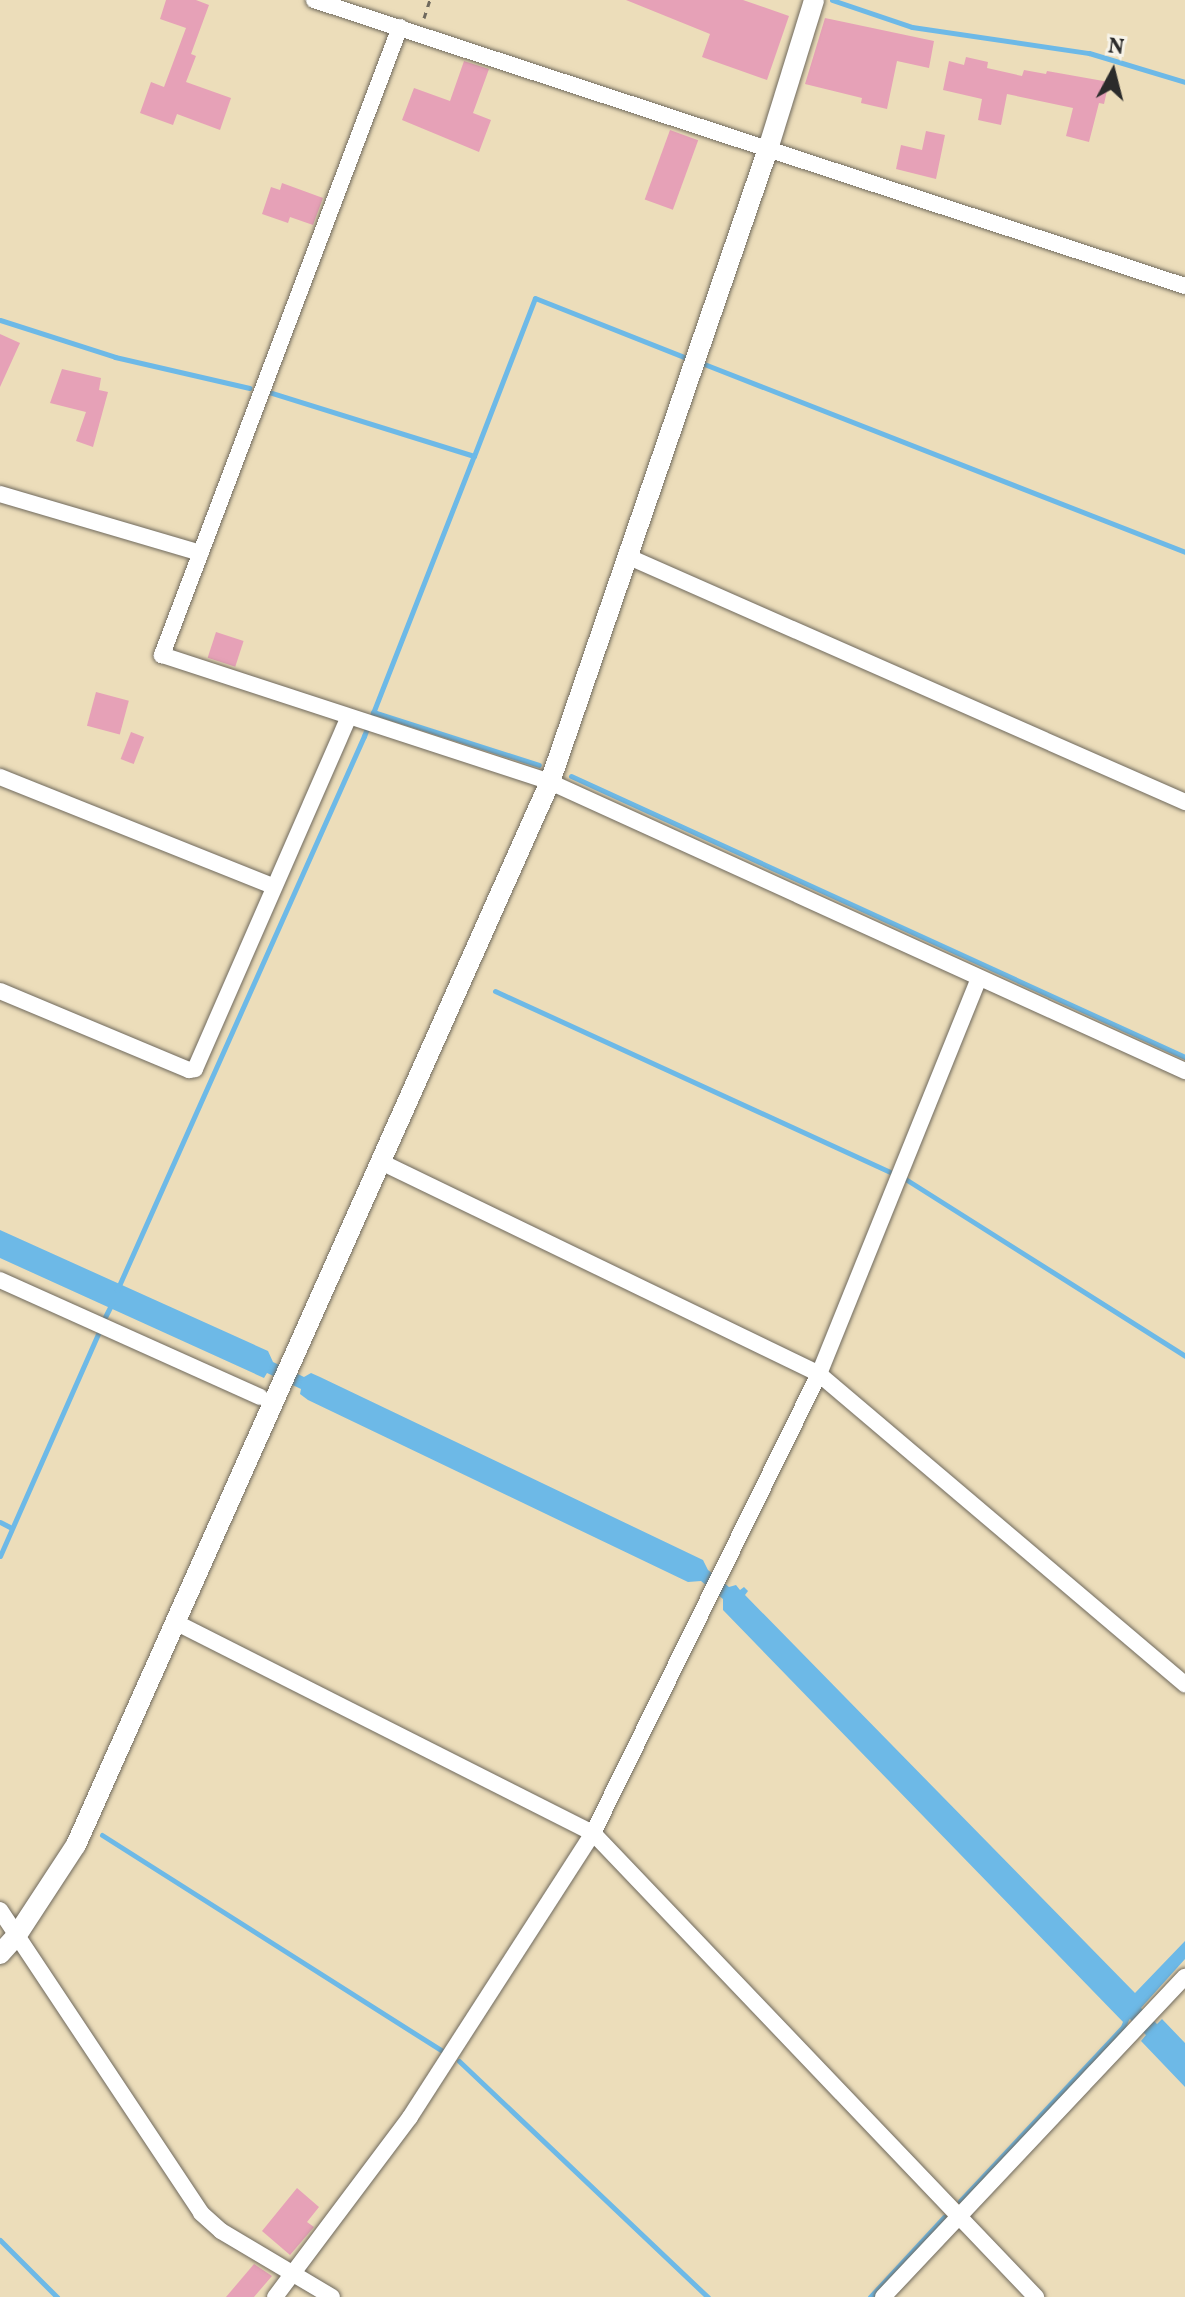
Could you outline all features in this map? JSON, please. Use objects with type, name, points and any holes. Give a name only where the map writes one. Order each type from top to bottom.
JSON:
[{"type":"street","points":[[314,0],[1185,286]]},
{"type":"street","points":[[0,1954],[17,1935],[76,1845],[175,1622],[270,1394],[294,1359],[550,782],[768,149],[814,0]]},
{"type":"street","points":[[400,27],[162,655],[550,782],[1185,1071]]},
{"type":"street","points":[[0,494],[200,553]]},
{"type":"street","points":[[629,557],[1185,802]]},
{"type":"street","points":[[0,991],[189,1070],[195,1069],[273,886],[363,722]]},
{"type":"street","points":[[0,777],[273,886]]},
{"type":"street","points":[[275,2297],[296,2274],[410,2117],[593,1833],[819,1374],[979,978]]},
{"type":"street","points":[[381,1162],[819,1374],[1185,1684]]},
{"type":"street","points":[[0,1280],[270,1394]]},
{"type":"street","points":[[175,1622],[593,1833],[1036,2297]]},
{"type":"street","points":[[0,1910],[201,2213],[221,2231],[332,2297]]},
{"type":"street","points":[[883,2297],[1185,1977]]},
{"type":"path","points":[[419,33],[430,0]]},
{"type":"water","points":[[0,1230],[268,1351],[273,1362],[304,1377],[311,1373],[320,1377],[703,1560],[708,1570],[729,1587],[736,1585],[740,1590],[744,1587],[748,1591],[745,1595],[1135,1993],[1185,1941],[1185,1959],[1141,2008],[1157,2024],[1162,2019],[1185,2043],[1185,2087],[1141,2041],[1146,2035],[1130,2019],[1125,2024],[723,1610],[723,1599],[701,1581],[688,1582],[308,1400],[300,1394],[301,1389],[267,1373],[264,1378],[0,1258]]},
{"type":"building","points":[[166,0],[196,0],[209,5],[191,54],[196,56],[186,82],[231,98],[220,130],[177,114],[173,125],[140,113],[151,82],[164,87],[186,28],[160,19]]},
{"type":"building","points":[[626,0],[743,0],[789,16],[767,80],[702,57],[710,34]]},
{"type":"building","points":[[825,18],[934,41],[929,68],[897,61],[887,109],[861,103],[862,98],[805,84]]},
{"type":"building","points":[[966,57],[988,62],[987,68],[1022,76],[1024,70],[1046,74],[1047,71],[1109,82],[1104,104],[1099,103],[1089,142],[1066,136],[1073,108],[1007,94],[1001,125],[978,120],[982,99],[943,90],[949,61],[964,65]]},
{"type":"building","points":[[464,61],[489,69],[473,113],[491,120],[479,152],[402,120],[414,88],[450,101]]},
{"type":"building","points":[[670,130],[698,140],[673,210],[645,200]]},
{"type":"building","points":[[926,131],[945,135],[936,179],[896,169],[901,145],[922,150]]},
{"type":"building","points":[[282,183],[323,198],[313,225],[290,217],[288,223],[262,214],[271,187],[280,190]]},
{"type":"building","points":[[0,334],[20,343],[0,387]]},
{"type":"building","points":[[62,369],[101,378],[99,390],[108,392],[93,447],[76,441],[86,412],[50,403]]},
{"type":"building","points":[[216,632],[244,641],[235,667],[208,658]]},
{"type":"building","points":[[96,692],[129,701],[120,735],[87,726]]},
{"type":"building","points":[[131,732],[144,737],[134,764],[121,759]]},
{"type":"building","points":[[297,2188],[319,2207],[307,2222],[314,2227],[290,2255],[262,2231]]},
{"type":"building","points":[[254,2264],[272,2276],[254,2297],[226,2297]]},
{"type":"waterway","points":[[832,0],[912,27],[1089,53],[1185,82]]},
{"type":"waterway","points":[[474,456],[535,298],[689,359]]},
{"type":"waterway","points":[[0,320],[115,357],[249,388]]},
{"type":"waterway","points":[[699,362],[1185,552]]},
{"type":"waterway","points":[[117,1290],[364,736],[474,456],[272,393]]},
{"type":"waterway","points":[[373,712],[539,765]]},
{"type":"waterway","points":[[571,776],[1185,1057]]},
{"type":"waterway","points":[[495,991],[890,1172]]},
{"type":"waterway","points":[[907,1180],[1185,1356]]},
{"type":"waterway","points":[[105,1317],[112,1303]]},
{"type":"waterway","points":[[0,1556],[98,1334]]},
{"type":"waterway","points":[[0,1522],[12,1528]]},
{"type":"waterway","points":[[102,1835],[443,2051]]},
{"type":"waterway","points":[[960,2201],[1123,2027],[1126,2019]]},
{"type":"waterway","points":[[459,2061],[708,2297]]},
{"type":"waterway","points":[[870,2297],[944,2217]]},
{"type":"waterway","points":[[0,2240],[57,2297]]}]
